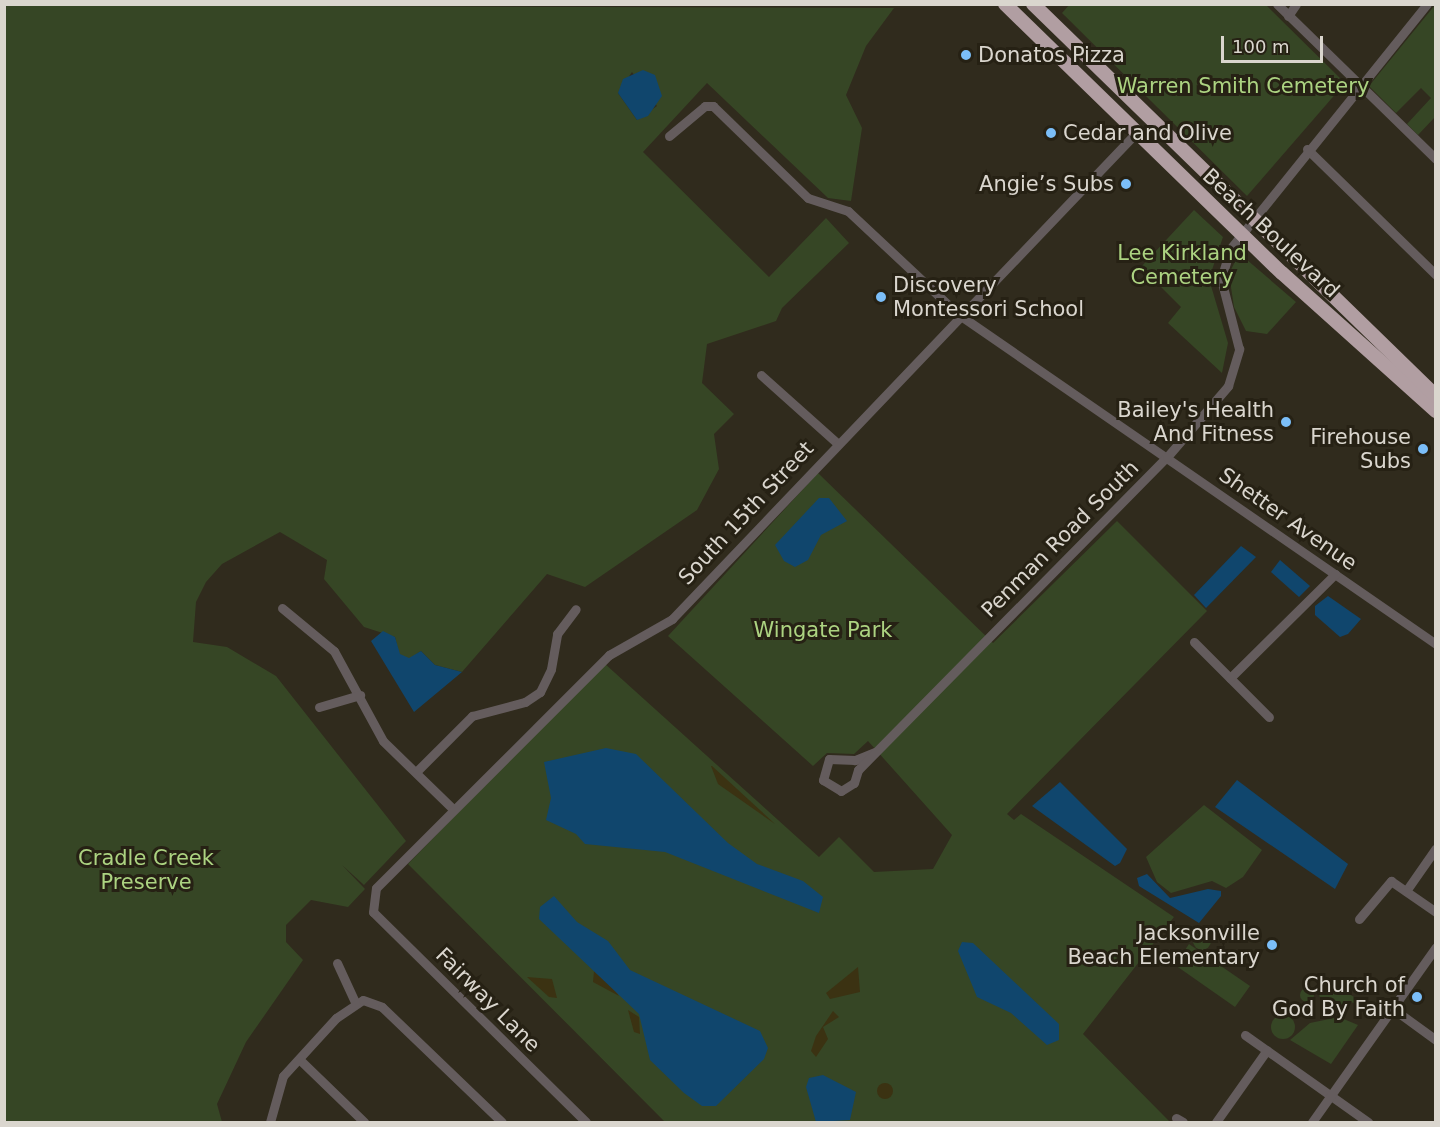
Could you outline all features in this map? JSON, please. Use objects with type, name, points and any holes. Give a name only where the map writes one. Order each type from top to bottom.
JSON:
[{"type":"highway","name":"Beach Boulevard","points":[[1005,4],[1240,233],[1436,411]]},
{"type":"highway","points":[[1022,4],[1037,20],[1048,19]]},
{"type":"highway","points":[[1033,4],[1251,219],[1436,396]]},
{"type":"highway","points":[[1028,27],[1044,31],[1078,62],[1088,58]]},
{"type":"street","points":[[1277,4],[1436,159]]},
{"type":"street","points":[[1288,16],[1296,4]]},
{"type":"street","name":"Penman Road South","points":[[856,777],[875,752],[1167,457],[1235,375],[1238,339],[1221,279],[1240,233],[1427,4]]},
{"type":"street","name":"Shetter Avenue","points":[[669,136],[705,106],[713,106],[808,198],[848,211],[958,314],[1436,644]]},
{"type":"street","name":"South 15th Street","points":[[371,901],[376,888],[609,655],[672,619],[958,314],[1136,134]]},
{"type":"street","points":[[1307,149],[1436,276]]},
{"type":"street","points":[[761,375],[836,442]]},
{"type":"street","points":[[1230,678],[1335,574]]},
{"type":"street","points":[[282,608],[334,651],[383,741],[417,771],[453,809]]},
{"type":"street","points":[[417,771],[472,716],[525,702],[540,692],[551,669],[557,634],[576,609]]},
{"type":"street","points":[[1194,642],[1269,717]]},
{"type":"street","points":[[319,708],[360,695]]},
{"type":"street","points":[[849,759],[856,777],[841,791],[823,780],[829,759],[849,759],[875,752]]},
{"type":"street","points":[[1406,891],[1436,848]]},
{"type":"street","points":[[1359,919],[1391,881],[1436,912]]},
{"type":"street","name":"Fairway Lane","points":[[371,901],[374,912],[586,1122]]},
{"type":"street","points":[[1312,1122],[1436,947]]},
{"type":"street","points":[[337,963],[355,1002]]},
{"type":"street","points":[[270,1122],[276,1088],[298,1059],[355,1002]]},
{"type":"street","points":[[355,1002],[382,1007],[502,1122]]},
{"type":"street","points":[[1392,1008],[1436,1040]]},
{"type":"street","points":[[1245,1035],[1368,1122]]},
{"type":"street","points":[[1216,1122],[1267,1050]]},
{"type":"street","points":[[298,1059],[364,1122]]},
{"type":"green space","name":"Warren Smith Cemetery","points":[[1070,4],[1266,5],[1345,83],[1247,196],[1062,13]]},
{"type":"green space","name":"Cradle Creek Preserve","points":[[5,5],[894,8],[866,46],[846,95],[862,128],[851,201],[828,198],[707,83],[643,152],[769,277],[826,218],[849,243],[782,308],[776,321],[707,344],[702,383],[734,414],[714,434],[719,469],[697,510],[585,587],[547,574],[462,672],[435,665],[421,651],[409,659],[399,654],[395,637],[364,627],[324,579],[327,560],[280,532],[222,564],[206,582],[196,602],[193,642],[227,647],[276,676],[406,841],[364,885],[342,865],[365,889],[348,907],[311,900],[286,925],[286,942],[303,960],[246,1042],[217,1104],[222,1122],[5,1122]],"holes":[[[632,72],[657,106],[637,120],[618,93]]]},
{"type":"green space","points":[[1435,5],[1435,117],[1418,135],[1407,124],[1431,98],[1421,88],[1396,113],[1369,86]]},
{"type":"green space","name":"Lee Kirkland Cemetery","points":[[1194,210],[1223,237],[1209,279],[1228,343],[1222,373],[1168,323],[1181,307],[1141,267]]},
{"type":"green space","points":[[1239,253],[1296,302],[1267,334],[1246,331],[1234,307],[1229,274]]},
{"type":"green space","name":"Wingate Park","points":[[818,473],[993,643],[1117,521],[1207,611],[1007,814],[1014,820],[1021,814],[1174,917],[1083,1034],[1170,1122],[665,1122],[408,864],[604,663],[819,857],[839,837],[874,872],[933,869],[952,835],[868,741],[854,754],[827,753],[813,766],[668,636]]},
{"type":"green space","points":[[1204,805],[1262,850],[1243,877],[1226,888],[1212,881],[1171,893],[1157,882],[1146,857]]},
{"type":"green space","points":[[1202,932],[1208,935],[1211,941],[1208,947],[1202,950],[1196,947],[1193,941],[1196,935]]},
{"type":"green space","points":[[1189,944],[1250,986],[1235,1007],[1175,965]]},
{"type":"green space","points":[[1237,952],[1245,958],[1240,967],[1221,958]]},
{"type":"green space","points":[[1329,982],[1359,1000],[1365,1007],[1348,1001],[1337,1008],[1328,1004],[1319,996]]},
{"type":"green space","points":[[1304,988],[1310,988],[1314,995],[1310,1002],[1304,1002],[1300,998],[1300,992]]},
{"type":"green space","points":[[1283,1015],[1288,1016],[1294,1022],[1294,1032],[1288,1038],[1283,1039],[1278,1038],[1272,1032],[1271,1027],[1272,1022],[1278,1016]]},
{"type":"green space","points":[[1339,1017],[1358,1025],[1331,1064],[1290,1040],[1310,1023]]},
{"type":"sand","points":[[712,766],[775,824],[718,784]]},
{"type":"sand","points":[[858,967],[860,992],[830,999],[826,993]]},
{"type":"sand","points":[[594,971],[613,987],[619,996],[593,982]]},
{"type":"sand","points":[[527,977],[552,979],[557,998],[549,997]]},
{"type":"sand","points":[[628,1010],[639,1017],[640,1034],[634,1032]]},
{"type":"sand","points":[[833,1011],[839,1017],[823,1027],[828,1039],[816,1057],[811,1051],[816,1036]]},
{"type":"sand","points":[[882,1083],[888,1083],[893,1091],[891,1097],[882,1099],[877,1094],[877,1088]]},
{"type":"water","points":[[643,70],[655,75],[662,96],[648,116],[637,120],[618,93],[623,79]]},
{"type":"water","points":[[819,498],[829,498],[847,521],[821,535],[808,560],[795,567],[784,561],[775,545]]},
{"type":"water","points":[[1241,546],[1256,557],[1206,608],[1194,595]]},
{"type":"water","points":[[1280,560],[1310,586],[1299,597],[1271,572]]},
{"type":"water","points":[[1328,596],[1361,619],[1348,634],[1340,637],[1315,615],[1315,606]]},
{"type":"water","points":[[383,631],[395,637],[400,654],[409,658],[421,651],[435,665],[462,672],[414,712],[371,641]]},
{"type":"water","points":[[606,748],[636,754],[728,843],[757,864],[803,881],[823,897],[819,913],[665,852],[585,844],[576,834],[546,820],[551,798],[544,762]]},
{"type":"water","points":[[1237,780],[1348,864],[1335,889],[1215,807]]},
{"type":"water","points":[[1060,782],[1127,849],[1120,863],[1115,866],[1032,806]]},
{"type":"water","points":[[1147,874],[1170,898],[1208,889],[1221,891],[1221,896],[1199,923],[1139,886],[1137,878]]},
{"type":"water","points":[[554,896],[577,922],[608,941],[630,970],[760,1031],[768,1048],[764,1059],[716,1106],[702,1106],[684,1093],[650,1060],[639,1014],[539,919],[540,907]]},
{"type":"water","points":[[962,942],[973,943],[1059,1024],[1059,1040],[1047,1045],[1011,1013],[977,997],[958,951]]},
{"type":"water","points":[[823,1075],[856,1092],[850,1120],[816,1122],[806,1087],[809,1078]]},
{"type":"place","name":"Donatos Pizza","points":[[966,55]]},
{"type":"place","name":"Cedar and Olive","points":[[1051,133]]},
{"type":"place","name":"Angie’s Subs","points":[[1126,184]]},
{"type":"place","name":"Discovery Montessori School","points":[[881,297]]},
{"type":"place","name":"Bailey's Health And Fitness","points":[[1286,422]]},
{"type":"place","name":"Firehouse Subs","points":[[1423,449]]},
{"type":"place","name":"Jacksonville Beach Elementary","points":[[1272,945]]},
{"type":"place","name":"Church of God By Faith","points":[[1417,997]]}]
